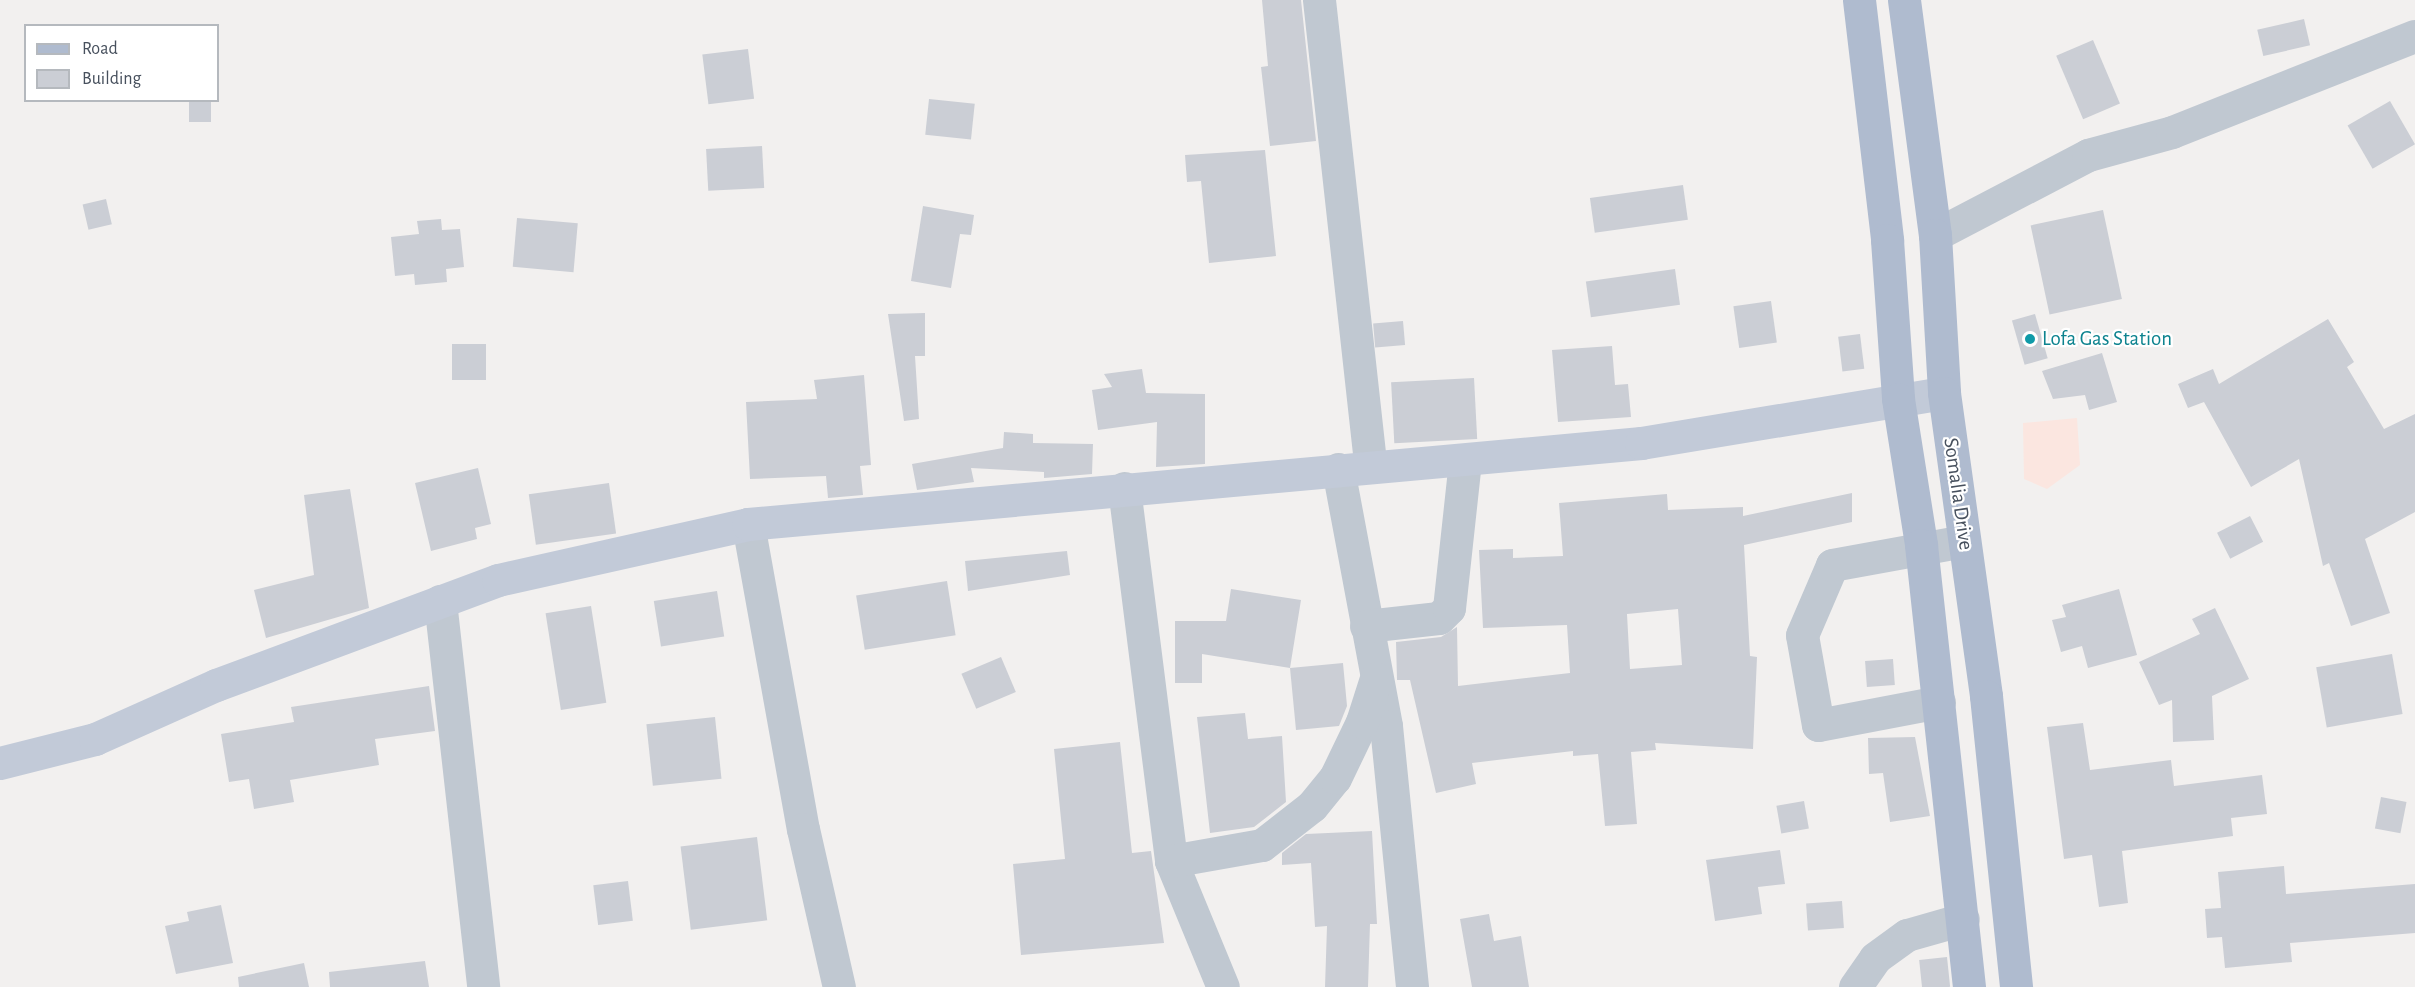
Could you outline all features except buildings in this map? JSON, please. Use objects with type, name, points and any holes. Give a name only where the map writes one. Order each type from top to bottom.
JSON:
[{"type":"main road","name":"Somalia Drive","points":[[1859,0],[1887,240],[1898,399],[1921,545],[1969,987]]},
{"type":"main road","name":"Somalia Drive","points":[[1904,0],[1935,235],[1944,393],[1986,696],[2016,987]]},
{"type":"street","points":[[1319,0],[1366,626],[1378,671],[1412,987]]},
{"type":"street","points":[[1935,235],[2088,155],[2172,132],[2415,36]]},
{"type":"street","points":[[0,764],[95,739],[216,685],[498,580],[748,524],[1354,467],[1465,461],[1641,443],[1944,393]]},
{"type":"street","points":[[1366,626],[1439,618],[1449,608],[1465,461]]},
{"type":"street","points":[[1124,489],[1171,861],[1223,987]]},
{"type":"street","points":[[748,524],[803,829],[839,987]]},
{"type":"street","points":[[1939,702],[1818,725],[1802,635],[1832,565],[1921,545],[1964,541]]},
{"type":"street","points":[[440,601],[483,987]]},
{"type":"street","points":[[1171,861],[1262,845],[1312,806],[1335,778],[1362,722],[1378,671]]},
{"type":"street","points":[[1855,987],[1875,958],[1907,935],[1963,919]]},
{"type":"shaded area","points":[[2077,418],[2080,465],[2047,489],[2024,479],[2023,423]]},
{"type":"place","name":"Lofa Gas Station","points":[[2030,339]]}]
